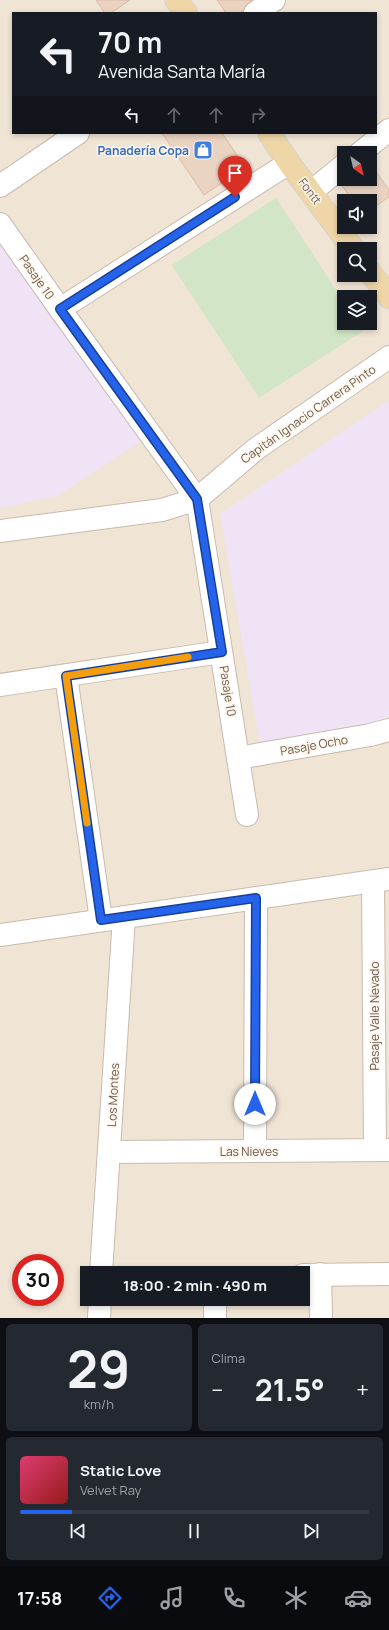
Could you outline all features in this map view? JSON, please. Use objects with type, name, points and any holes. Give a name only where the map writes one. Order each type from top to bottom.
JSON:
[{"type":"main road","points":[[176,0],[185,12]]},
{"type":"main road","name":"Fontt","points":[[270,134],[288,163],[348,242]]},
{"type":"main road","points":[[377,281],[389,297]]},
{"type":"street","points":[[256,12],[274,0]]},
{"type":"street","points":[[369,146],[389,130]]},
{"type":"street","points":[[0,186],[77,134]]},
{"type":"street","points":[[60,309],[288,163]]},
{"type":"street","points":[[311,192],[337,171]]},
{"type":"street","name":"Pasaje 10","points":[[0,224],[197,499],[247,815]]},
{"type":"street","name":"Capitán Ignacio Carrera Pinto","points":[[0,531],[162,510],[197,499],[256,448],[389,357]]},
{"type":"street","points":[[0,685],[222,652]]},
{"type":"street","points":[[66,676],[101,920]]},
{"type":"street","name":"Pasaje Ocho","points":[[238,758],[370,735],[389,730]]},
{"type":"street","points":[[0,935],[381,881]]},
{"type":"street","name":"Pasaje Valle Nevado","points":[[381,881],[382,1150]]},
{"type":"street","points":[[255,1151],[256,898]]},
{"type":"street","name":"Los Montes","points":[[102,1266],[124,917]]},
{"type":"street","name":"Las Nieves","points":[[110,1152],[382,1150]]},
{"type":"street","points":[[321,1318],[312,1274],[389,1274]]},
{"type":"street","points":[[98,1318],[99,1306]]},
{"type":"street","points":[[215,1306],[215,1318]]},
{"type":"shaded area","points":[[0,0],[389,0],[389,1318],[0,1318]]},
{"type":"shaded area","points":[[0,221],[145,439],[57,496],[0,508]]},
{"type":"shaded area","points":[[389,400],[389,721],[260,745],[220,514]]},
{"type":"green space","points":[[276,198],[337,291],[337,330],[363,331],[259,398],[172,265]]},
{"type":"building","points":[[96,0],[130,0],[112,12],[104,12]]},
{"type":"building","points":[[217,0],[251,0],[254,4],[242,12],[225,12]]},
{"type":"building","name":"Panadería Copa","points":[[163,134],[223,134],[245,167],[204,195]]},
{"type":"building","points":[[377,173],[389,190],[389,197],[377,205],[377,194],[348,194],[342,186],[377,186]]},
{"type":"slow traffic","points":[[87,823],[66,676],[188,657]]},
{"type":"place","name":"Panadería Copa","points":[[203,150]]},
{"type":"route","points":[[235,197],[60,309],[197,499],[222,652],[66,676],[101,920],[256,898],[255,1104]]}]
